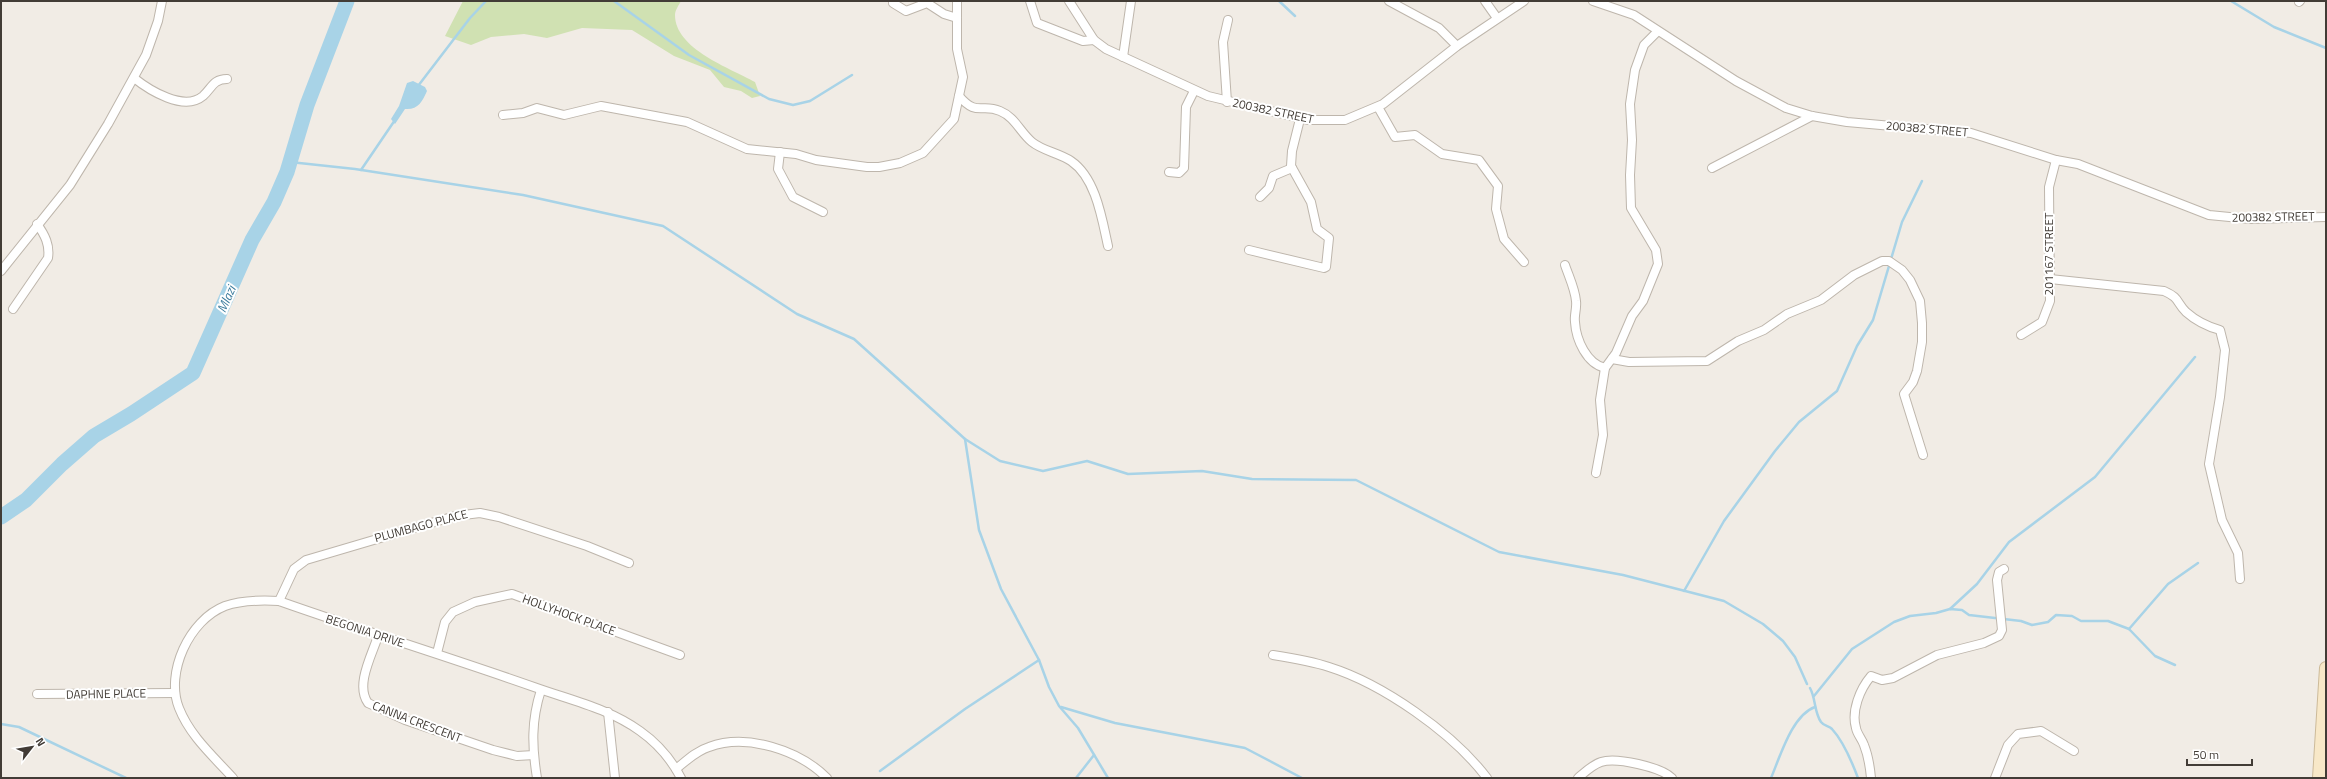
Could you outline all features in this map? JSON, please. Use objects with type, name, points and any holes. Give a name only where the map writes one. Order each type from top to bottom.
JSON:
[{"type":"street","points":[[1,271],[37,224],[70,185],[134,78],[153,36],[162,1]]},
{"type":"street","points":[[503,115],[516,114],[537,108],[564,115],[601,106],[687,122],[747,149],[796,154],[816,160],[867,167],[887,166],[907,162],[922,153],[950,126],[954,119],[962,77],[957,49],[957,1]]},
{"type":"street","points":[[1030,1],[1037,23],[1083,41],[1094,40]]},
{"type":"street","name":"200382 STREET","points":[[1069,1],[1094,40],[1123,57],[1194,90],[1227,102],[1300,119],[1319,121],[1345,120],[1378,107],[1457,46],[1524,1]]},
{"type":"street","points":[[1123,57],[1131,1]]},
{"type":"street","points":[[1389,1],[1439,28],[1457,46]]},
{"type":"street","points":[[1485,1],[1497,18]]},
{"type":"street","name":"200382 STREET","points":[[1593,1],[1634,15],[1657,32],[1772,101],[1812,116],[1847,122],[1971,133],[2056,160],[2078,164],[2121,180],[2171,202],[2209,215],[2250,219],[2326,217]]},
{"type":"street","points":[[892,3],[904,11],[911,10],[927,3],[944,14],[957,18]]},
{"type":"street","points":[[1227,102],[1222,42],[1228,20]]},
{"type":"street","points":[[1596,473],[1603,435],[1600,400],[1605,368],[1612,359],[1630,320],[1643,301],[1658,264],[1656,250],[1631,208],[1630,175],[1632,140],[1630,104],[1635,70],[1644,46],[1657,32]]},
{"type":"street","points":[[134,78],[153,92],[186,101],[200,98],[215,81],[227,79]]},
{"type":"street","points":[[1169,172],[1179,173],[1184,168],[1186,107],[1194,90]]},
{"type":"street","points":[[959,96],[975,109],[998,110],[1009,116],[1032,142],[1062,156],[1078,167],[1094,194],[1108,246]]},
{"type":"street","points":[[1378,107],[1395,137],[1415,135],[1442,154],[1479,160],[1498,186],[1496,209],[1504,239],[1524,262]]},
{"type":"street","points":[[1712,168],[1812,116]]},
{"type":"street","points":[[1249,250],[1324,268],[1326,267],[1329,238],[1317,229],[1311,202],[1292,168],[1292,150],[1300,119]]},
{"type":"street","points":[[780,152],[778,169],[793,197],[823,212]]},
{"type":"street","name":"201167 STREET","points":[[2020,335],[2038,327],[2042,322],[2050,301],[2050,187],[2056,160]]},
{"type":"street","points":[[1260,197],[1269,188],[1274,176],[1292,168]]},
{"type":"street","points":[[13,309],[48,258],[49,250],[47,240],[37,224]]},
{"type":"street","points":[[1612,359],[1629,362],[1707,361],[1738,341],[1764,330],[1787,314],[1821,300],[1854,275],[1882,261],[1889,261],[1902,270],[1910,280],[1920,301],[1922,323],[1920,358],[1913,382],[1904,394],[1923,455]]},
{"type":"street","points":[[1566,265],[1576,302],[1574,322],[1576,331],[1588,358],[1593,364],[1605,368]]},
{"type":"street","points":[[2050,279],[2164,291],[2179,300],[2186,312],[2192,317],[2220,330],[2225,350],[2220,397],[2209,464],[2222,520],[2238,553],[2240,579]]},
{"type":"street","name":"PLUMBAGO PLACE","points":[[279,601],[294,569],[306,560],[469,512],[499,517],[587,546],[630,563]]},
{"type":"street","points":[[1871,778],[1864,744],[1856,728],[1855,712],[1858,700],[1867,680],[1871,676],[1882,680],[1893,678],[1937,655],[1995,640],[2002,630],[1997,580],[1998,572],[2004,569]]},
{"type":"street","name":"HOLLYHOCK PLACE","points":[[437,653],[445,622],[453,612],[475,602],[512,594],[680,655]]},
{"type":"street","name":"BEGONIA DRIVE","points":[[233,778],[189,729],[175,693],[176,674],[181,654],[192,634],[205,620],[224,607],[245,601],[279,601],[378,636],[437,653],[608,712],[639,730],[657,745],[676,769],[681,778]]},
{"type":"street","name":"CANNA CRESCENT","points":[[378,636],[364,681],[363,691],[368,703],[405,720],[493,750],[517,756],[534,755]]},
{"type":"street","points":[[1272,655],[1307,660],[1335,669],[1398,701],[1435,725],[1475,762],[1487,778]]},
{"type":"street","points":[[2319,778],[2326,668]]},
{"type":"street","points":[[537,778],[534,755],[533,724],[541,690]]},
{"type":"street","name":"DAPHNE PLACE","points":[[37,694],[175,693]]},
{"type":"street","points":[[608,712],[615,778]]},
{"type":"street","points":[[1995,778],[2008,745],[2018,734],[2041,731],[2074,751]]},
{"type":"street","points":[[676,769],[698,752],[710,746],[745,743],[777,748],[813,766],[827,778]]},
{"type":"street","points":[[1578,778],[1592,766],[1605,761],[1628,762],[1661,771],[1672,778]]},
{"type":"green space","points":[[463,1],[681,1],[676,9],[675,15],[677,27],[684,38],[706,56],[755,82],[760,96],[752,98],[741,91],[724,87],[710,70],[674,56],[632,30],[582,28],[547,38],[524,34],[491,37],[471,45],[445,36]]},
{"type":"water","points":[[413,81],[425,87],[427,91],[419,104],[416,107],[405,109],[395,124],[391,119],[399,106],[407,83]]},
{"type":"waterway","name":"Mlazi","points":[[1,517],[26,500],[62,464],[94,436],[131,414],[193,373],[252,240],[274,202],[287,172],[307,105],[347,1]]},
{"type":"waterway","points":[[418,86],[470,18],[486,1]]},
{"type":"waterway","points":[[614,1],[689,55],[769,99],[793,105],[810,101],[852,75]]},
{"type":"waterway","points":[[1279,1],[1295,16]]},
{"type":"waterway","points":[[2231,1],[2274,27],[2326,48]]},
{"type":"waterway","points":[[361,170],[395,120]]},
{"type":"waterway","points":[[290,162],[355,169],[523,195],[663,226],[797,314],[854,339],[965,439],[1000,461],[1043,471],[1087,461],[1128,474],[1202,471],[1252,479],[1356,480],[1499,552],[1623,575],[1724,601],[1763,624],[1783,641],[1795,657],[1807,684]]},
{"type":"waterway","points":[[1684,591],[1724,521],[1775,451],[1799,422],[1837,391],[1857,346],[1873,320],[1902,222],[1922,181]]},
{"type":"waterway","points":[[1950,609],[1977,584],[2009,542],[2095,477],[2195,357]]},
{"type":"waterway","points":[[965,439],[979,530],[1001,589],[1039,660],[1049,687],[1059,706],[1078,728],[1108,778]]},
{"type":"waterway","points":[[2129,629],[2168,584],[2198,563]]},
{"type":"waterway","points":[[1814,696],[1852,649],[1894,622],[1910,616],[1936,613],[1950,609],[1962,610],[1969,615],[2021,621],[2032,625],[2048,622],[2056,615],[2072,616],[2081,621],[2108,621],[2129,629],[2155,656],[2175,665]]},
{"type":"waterway","points":[[880,771],[965,709],[1039,660]]},
{"type":"waterway","points":[[1810,688],[1819,718],[1822,723],[1832,729],[1844,746],[1858,778]]},
{"type":"waterway","points":[[1061,707],[1115,723],[1245,748],[1302,778]]},
{"type":"waterway","points":[[1771,778],[1793,727],[1807,711],[1815,707]]},
{"type":"waterway","points":[[1,724],[19,727],[126,778]]},
{"type":"waterway","points":[[1076,778],[1094,755]]}]
